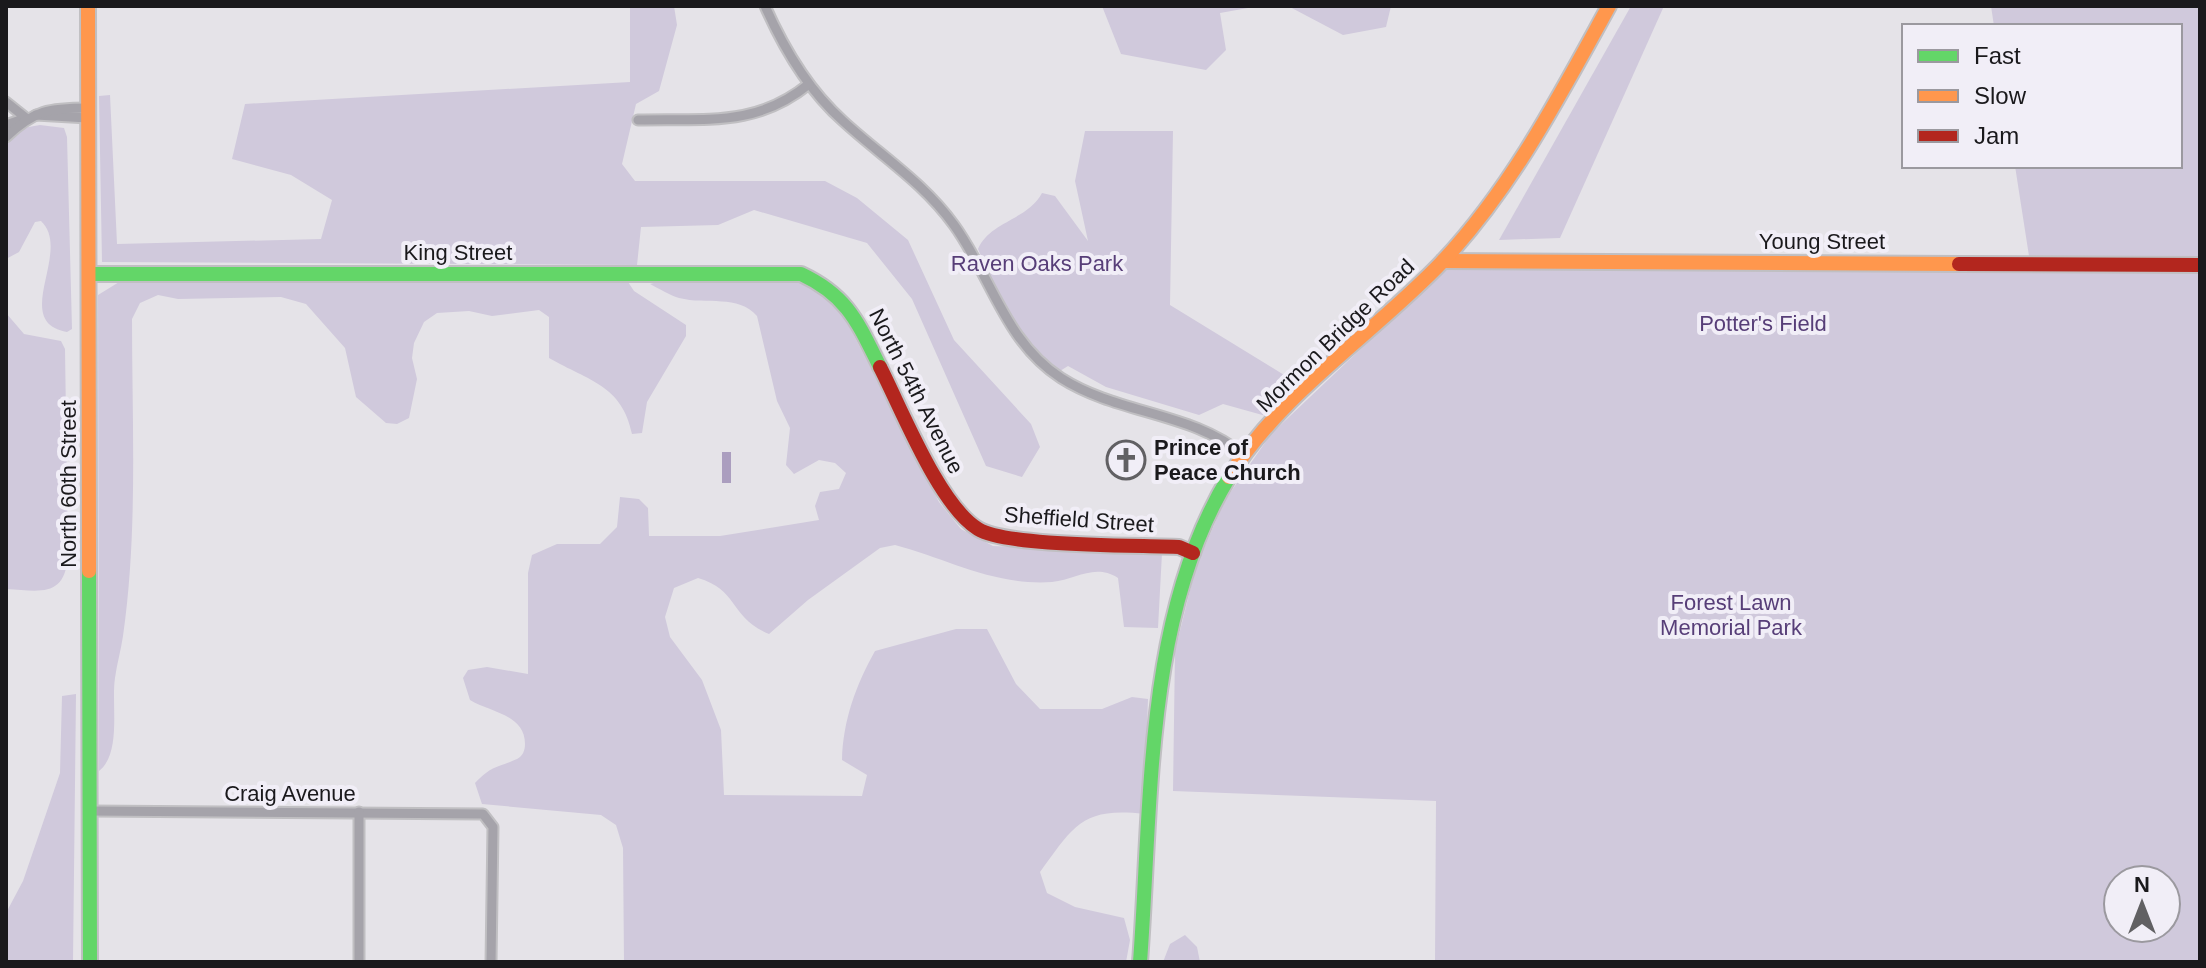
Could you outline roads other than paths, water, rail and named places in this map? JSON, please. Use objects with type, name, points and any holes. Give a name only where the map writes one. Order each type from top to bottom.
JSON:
[{"type":"main road","name":"North 60th Street","points":[[88,6],[90,962]]},
{"type":"main road","name":"Mormon Bridge Road","points":[[1140,962],[1162,666],[1169,625],[1203,526],[1245,456],[1304,393],[1443,261],[1496,201],[1521,164],[1609,6]]},
{"type":"main road","name":"Young Street","points":[[1443,261],[2200,265]]},
{"type":"main road","name":"King Street","points":[[89,274],[782,272],[808,276],[825,285]]},
{"type":"main road","name":"North 54th Avenue","points":[[825,285],[850,308],[945,495],[966,520]]},
{"type":"main road","name":"Sheffield Street","points":[[966,520],[988,534],[1008,539],[1179,547],[1193,553]]},
{"type":"street","points":[[765,6],[775,30],[809,84],[841,120],[909,174],[941,207],[975,259],[1003,315],[1045,366],[1092,393],[1199,427],[1245,456]]},
{"type":"street","points":[[638,120],[755,115],[779,106],[809,84]]},
{"type":"street","points":[[6,102],[31,116]]},
{"type":"street","points":[[6,125],[31,116],[88,113]]},
{"type":"street","points":[[6,137],[31,116]]},
{"type":"street","name":"Craig Avenue","points":[[91,811],[478,812],[487,816],[493,827],[491,962]]},
{"type":"street","points":[[359,812],[359,962]]},
{"type":"place","name":"Prince of Peace Church","points":[[1126,460]]},
{"type":"park label","name":"Raven Oaks Park","points":[[1037,263]]},
{"type":"park label","name":"Potter's Field","points":[[1763,323]]},
{"type":"park label","name":"Forest Lawn Memorial Park","points":[[1731,614]]}]
